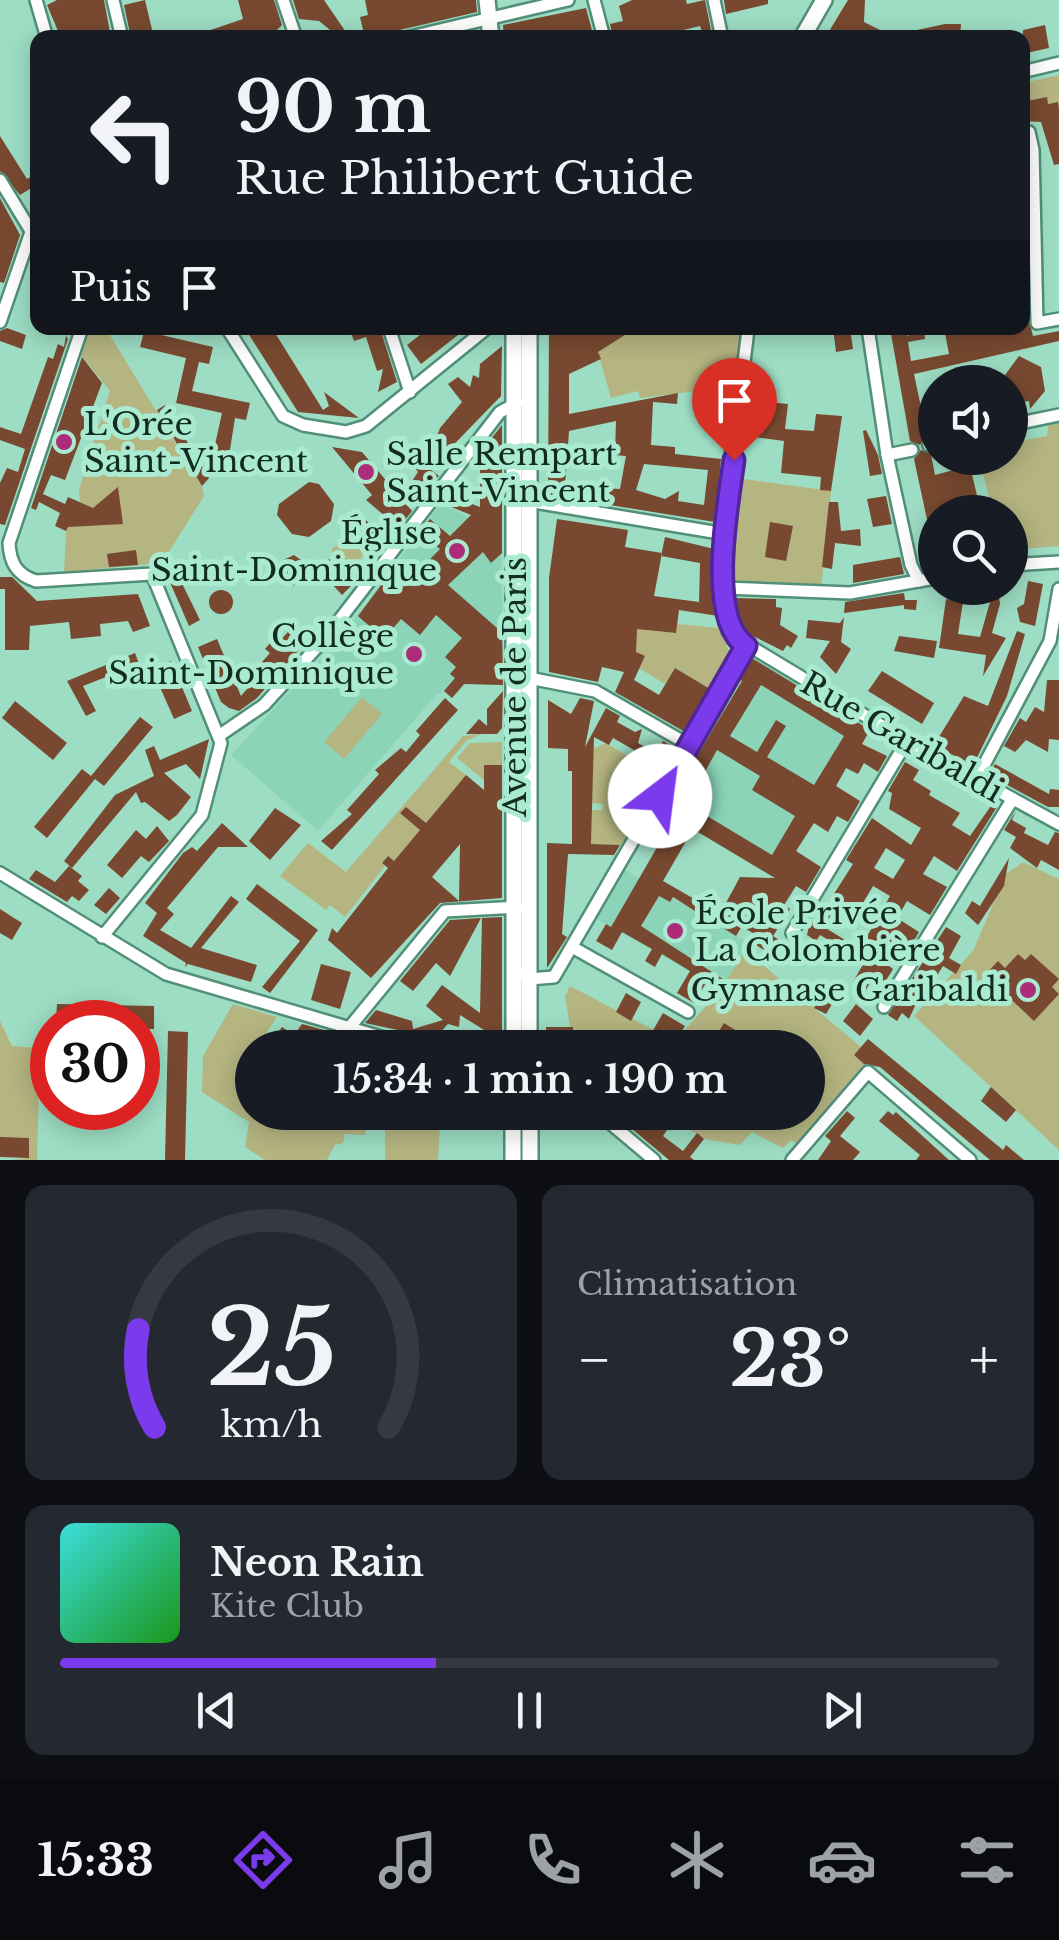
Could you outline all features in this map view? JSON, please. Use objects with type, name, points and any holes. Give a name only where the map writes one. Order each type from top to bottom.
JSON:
[{"type":"main road","points":[[487,0],[490,30]]},
{"type":"main road","points":[[807,30],[824,0]]},
{"type":"main road","name":"Avenue de Paris","points":[[515,1030],[522,500],[516,403],[519,335]]},
{"type":"main road","name":"Avenue de Paris","points":[[519,335],[529,678],[529,1030]]},
{"type":"main road","points":[[513,1130],[513,1160]]},
{"type":"main road","points":[[529,1130],[530,1160]]},
{"type":"street","points":[[36,0],[45,30]]},
{"type":"street","points":[[113,0],[120,30]]},
{"type":"street","points":[[283,0],[293,30]]},
{"type":"street","points":[[439,30],[568,0]]},
{"type":"street","points":[[594,0],[602,30]]},
{"type":"street","points":[[714,0],[720,30]]},
{"type":"street","points":[[1030,70],[1059,63]]},
{"type":"street","points":[[1030,136],[1036,323],[1059,319]]},
{"type":"street","points":[[0,180],[30,231]]},
{"type":"street","points":[[0,322],[30,248]]},
{"type":"street","points":[[80,335],[8,543],[14,568],[36,581],[152,574],[220,735],[202,815],[102,937]]},
{"type":"street","points":[[231,335],[275,406],[292,422],[358,430],[478,335]]},
{"type":"street","points":[[391,335],[410,392]]},
{"type":"street","points":[[530,859],[523,902],[514,918],[522,973],[529,979],[554,977],[746,646],[733,636],[726,616],[725,534],[747,335]]},
{"type":"street","points":[[869,335],[887,456],[918,577]]},
{"type":"street","points":[[220,735],[264,705],[327,636],[500,412],[516,403]]},
{"type":"street","points":[[1028,422],[1059,416]]},
{"type":"street","points":[[887,456],[912,450]]},
{"type":"street","points":[[522,500],[725,534]]},
{"type":"street","points":[[1028,564],[1059,562]]},
{"type":"street","points":[[725,588],[850,593],[918,581]]},
{"type":"street","points":[[976,780],[1050,641],[1059,589]]},
{"type":"street","name":"Rue Garibaldi","points":[[746,646],[1059,824]]},
{"type":"street","points":[[529,678],[595,691],[689,745]]},
{"type":"street","points":[[792,933],[907,741]]},
{"type":"street","points":[[884,1008],[1012,800]]},
{"type":"street","points":[[0,873],[102,937],[184,982],[356,1030]]},
{"type":"street","points":[[349,1028],[446,911],[514,918]]},
{"type":"street","points":[[572,947],[688,1012]]},
{"type":"street","points":[[792,1160],[868,1072],[955,1155],[970,1160]]},
{"type":"street","points":[[618,1130],[654,1160]]},
{"type":"shaded area","points":[[1059,75],[1059,109],[1057,102],[1048,104],[1046,97],[1030,100],[1030,81]]},
{"type":"shaded area","points":[[87,335],[110,335],[202,486],[204,496],[162,563],[64,572],[66,531],[80,502],[79,489],[110,391],[81,355]]},
{"type":"shaded area","points":[[625,335],[741,335],[736,386],[640,398],[638,391],[611,398],[598,352]]},
{"type":"shaded area","points":[[1059,423],[1059,546],[1028,549],[1028,495],[989,495],[983,475],[1028,475],[1028,440],[1047,436],[1048,426]]},
{"type":"shaded area","points":[[743,479],[831,491],[821,590],[734,585],[732,550]]},
{"type":"shaded area","name":"Collège Saint-Dominique","points":[[441,503],[501,534],[503,685],[466,684],[452,698],[444,691],[436,695],[318,831],[231,755],[343,634]]},
{"type":"shaded area","points":[[348,534],[365,552],[353,571],[331,550]]},
{"type":"shaded area","points":[[677,624],[719,628],[731,655],[713,692],[676,668],[665,684],[639,668],[645,657],[632,651],[634,628],[675,633]]},
{"type":"shaded area","points":[[750,654],[871,728],[789,864],[786,885],[659,809]]},
{"type":"shaded area","points":[[362,697],[382,714],[344,759],[324,742]]},
{"type":"shaded area","points":[[481,734],[466,741],[449,762],[466,775],[426,823],[414,824],[420,830],[394,861],[387,856],[382,863],[385,866],[345,917],[330,905],[326,910],[280,876],[308,843],[346,872],[463,736]]},
{"type":"shaded area","points":[[502,742],[502,765],[484,765],[484,780],[457,758],[470,743]]},
{"type":"shaded area","points":[[606,743],[652,771],[650,776],[660,782],[621,845],[591,844],[592,810],[602,810],[603,804],[592,803],[593,749]]},
{"type":"shaded area","points":[[1023,862],[1059,879],[1059,1150],[914,1016],[973,951],[1006,874]]},
{"type":"shaded area","name":"École Privée La Colombière","points":[[625,870],[749,943],[721,989],[597,919]]},
{"type":"shaded area","points":[[745,950],[861,1047],[855,1055],[866,1065],[825,1111],[825,1030],[685,1030],[721,989]]},
{"type":"shaded area","points":[[570,986],[654,1030],[570,1030],[565,996]]},
{"type":"shaded area","points":[[233,1004],[277,1017],[268,1030],[235,1030],[235,1113],[202,1092],[203,1056]]},
{"type":"shaded area","points":[[0,1021],[12,1046],[30,1047],[30,1130],[38,1130],[37,1160],[11,1160],[28,1158],[0,1137]]},
{"type":"shaded area","points":[[248,1130],[366,1130],[365,1135],[345,1134],[343,1143],[335,1145],[327,1160],[265,1160],[245,1147]]},
{"type":"shaded area","points":[[385,1130],[440,1130],[438,1160],[385,1160]]},
{"type":"shaded area","points":[[690,1130],[808,1130],[796,1144],[791,1140],[783,1148],[752,1132],[740,1145],[704,1139]]},
{"type":"building","points":[[57,0],[104,0],[110,30],[58,30],[47,5]]},
{"type":"building","points":[[145,0],[152,30],[129,30],[124,5]]},
{"type":"building","points":[[238,0],[274,0],[282,25],[277,30],[211,30],[243,19]]},
{"type":"building","points":[[293,0],[324,0],[345,30],[330,30],[319,21],[299,19]]},
{"type":"building","points":[[365,0],[476,0],[477,12],[399,30],[363,30],[360,17],[368,15]]},
{"type":"building","points":[[632,0],[686,0],[687,4],[705,0],[711,30],[701,30],[700,26],[683,30],[611,30],[610,24],[623,21],[619,6]]},
{"type":"building","points":[[724,0],[768,0],[768,4],[726,14]]},
{"type":"building","points":[[848,0],[865,0],[864,22],[880,30],[830,30]]},
{"type":"building","points":[[586,8],[592,30],[503,30],[503,25]]},
{"type":"building","points":[[945,24],[961,24],[961,30],[917,30]]},
{"type":"building","points":[[1045,25],[1049,48],[1030,52],[1030,30],[1023,30]]},
{"type":"building","points":[[1047,97],[1048,104],[1058,102],[1059,164],[1054,165],[1041,122],[1030,121],[1030,100]]},
{"type":"building","points":[[0,136],[27,179],[30,177],[30,189],[20,195],[0,171]]},
{"type":"building","points":[[0,198],[20,235],[4,283],[0,282]]},
{"type":"building","points":[[1030,324],[1033,336],[1059,331],[1059,341],[954,365],[918,365],[918,373],[914,374],[918,444],[910,441],[891,335],[925,335],[925,339],[908,342],[911,361],[949,354],[945,335],[1030,335]]},
{"type":"building","points":[[7,328],[26,335],[22,349],[0,341],[0,331]]},
{"type":"building","points":[[143,335],[161,335],[213,347],[209,364],[199,362],[192,391],[250,403],[246,420],[235,418],[228,462],[212,458],[222,413],[176,403],[186,358],[140,347]]},
{"type":"building","points":[[249,335],[276,335],[323,410],[329,406],[324,392],[359,418],[298,412]]},
{"type":"building","points":[[352,335],[382,335],[397,382],[378,392],[383,369],[377,371],[366,337],[354,341]]},
{"type":"building","points":[[420,335],[458,335],[421,364],[407,345]]},
{"type":"building","points":[[549,335],[625,335],[598,352],[601,359],[569,374],[569,414],[678,393],[677,404],[653,402],[651,445],[675,447],[675,454],[721,459],[715,522],[548,495]],"holes":[[[616,421],[615,455],[626,456],[620,489],[565,486],[569,431]],[[644,464],[708,470],[704,505],[678,501],[679,491],[665,499],[636,490]]]},
{"type":"building","points":[[834,335],[851,335],[853,349],[836,352]]},
{"type":"building","points":[[66,336],[68,339],[5,525],[0,524],[0,483],[7,468],[18,472],[25,449],[0,440],[0,427],[21,434],[48,357],[53,359],[58,344],[64,347]]},
{"type":"building","points":[[502,346],[501,396],[430,469],[439,476],[421,492],[412,481],[418,472],[412,464],[441,439],[437,436],[440,428],[462,402],[448,384],[458,377],[470,387],[473,375],[479,378],[480,364]]},
{"type":"building","points":[[1019,356],[1041,367],[1045,391],[1030,409],[1028,365],[1012,365]]},
{"type":"building","points":[[82,357],[102,383],[65,480],[51,475],[43,494],[65,504],[68,497],[93,508],[118,487],[123,524],[68,527],[66,531],[55,526],[60,513],[39,502],[36,510],[31,508]]},
{"type":"building","points":[[769,402],[788,404],[785,429],[814,431],[816,414],[842,416],[831,491],[820,490],[821,477],[781,473],[784,441],[748,436],[749,425],[766,427]]},
{"type":"building","points":[[165,405],[209,478],[202,486],[157,410]]},
{"type":"building","points":[[502,425],[502,553],[491,563],[483,552],[448,585],[497,628],[502,623],[503,685],[464,684],[452,698],[444,691],[455,678],[450,674],[456,667],[445,657],[462,638],[436,615],[420,635],[401,619],[384,639],[358,616],[385,580],[399,591],[440,549],[419,532],[430,519],[450,536],[471,515],[444,504],[448,495],[480,507],[480,453]]},
{"type":"building","points":[[866,430],[882,474],[870,476],[863,431]]},
{"type":"building","name":"Salle Rempart Saint-Vincent","points":[[332,447],[362,452],[412,511],[399,528],[366,500],[372,495]]},
{"type":"building","points":[[918,454],[918,475],[972,475],[977,495],[922,495],[914,459]]},
{"type":"building","points":[[309,482],[319,484],[334,504],[331,521],[309,537],[292,534],[277,515],[279,504]]},
{"type":"building","points":[[886,496],[892,524],[873,527],[867,499]]},
{"type":"building","points":[[829,502],[838,502],[841,531],[860,529],[861,546],[835,543],[832,569],[822,567]]},
{"type":"building","points":[[365,519],[385,541],[374,552],[353,531]]},
{"type":"building","points":[[557,519],[628,530],[625,547],[662,553],[665,537],[714,549],[719,616],[679,610],[676,633],[637,629],[636,652],[645,656],[634,680],[659,695],[675,668],[710,689],[685,732],[615,692],[624,672],[602,667],[598,682],[549,672],[549,578]],"holes":[[[661,556],[700,563],[699,602],[654,596]]]},
{"type":"building","points":[[770,522],[793,526],[786,561],[765,557]]},
{"type":"building","points":[[136,550],[138,565],[109,567],[107,554]]},
{"type":"building","points":[[168,555],[200,620],[189,626],[162,564]]},
{"type":"building","points":[[294,555],[312,568],[293,586],[281,561]]},
{"type":"building","points":[[900,557],[904,574],[853,583],[853,565]]},
{"type":"building","points":[[329,559],[353,584],[342,595],[318,569]]},
{"type":"building","points":[[0,577],[12,577],[37,601],[138,594],[150,626],[133,632],[128,621],[100,624],[101,636],[71,639],[69,622],[30,626],[29,650],[5,650],[5,589],[0,589]]},
{"type":"building","points":[[1028,581],[1043,584],[1035,626],[1020,622],[1017,608],[1028,605]]},
{"type":"building","points":[[221,590],[230,593],[230,611],[221,614],[212,611],[209,602],[212,593]]},
{"type":"building","points":[[904,593],[905,600],[917,600],[916,610],[904,609],[904,605],[844,613],[845,602]]},
{"type":"building","points":[[735,598],[776,599],[776,607],[782,608],[780,625],[798,636],[791,648],[787,645],[783,651],[741,630]]},
{"type":"building","points":[[945,605],[963,605],[958,634],[980,637],[989,605],[1000,605],[992,633],[1006,638],[983,676],[986,655],[939,648]]},
{"type":"building","points":[[844,617],[841,642],[851,649],[836,674],[820,657],[830,641],[806,638],[808,620],[840,623]]},
{"type":"building","points":[[1017,631],[1025,634],[1007,696],[973,766],[934,745],[964,696],[988,706]]},
{"type":"building","points":[[288,632],[303,645],[257,698],[239,711],[221,702],[198,647],[217,639],[241,696],[259,675],[254,671],[270,653],[265,649],[272,641],[276,645]]},
{"type":"building","points":[[899,636],[937,641],[934,658],[894,651]]},
{"type":"building","points":[[135,653],[139,664],[83,686],[96,711],[86,716],[67,681]]},
{"type":"building","points":[[750,657],[870,730],[862,744],[887,756],[878,772],[864,763],[858,774],[846,768],[836,786],[860,801],[848,822],[837,816],[828,832],[814,823],[796,851],[821,867],[806,892],[796,886],[784,905],[790,909],[773,936],[784,943],[775,957],[756,945],[760,938],[742,926],[736,936],[715,923],[740,877],[775,878],[693,829],[663,881],[703,904],[698,913],[673,897],[670,902],[659,896],[641,926],[732,985],[728,993],[707,981],[694,1003],[677,993],[690,971],[662,954],[655,967],[645,961],[652,949],[622,932],[612,950],[596,941],[606,924],[611,927],[674,818],[664,811],[742,681],[738,678]],"holes":[[[761,685],[844,736],[814,785],[767,757],[786,726],[776,720],[757,752],[730,736]],[[717,750],[760,776],[752,790],[795,816],[772,855],[687,804]]]},
{"type":"building","points":[[171,661],[192,711],[174,719],[152,669]]},
{"type":"building","points":[[882,671],[934,703],[922,724],[868,691]]},
{"type":"building","points":[[1047,680],[1059,680],[1059,740],[1049,739],[1048,752],[1026,740],[1015,752],[1004,746],[1020,718],[1026,722],[1035,707],[1044,712]]},
{"type":"building","points":[[503,691],[502,728],[497,734],[466,734],[479,719],[487,726],[487,709]]},
{"type":"building","points":[[445,698],[458,710],[332,850],[321,841],[352,814],[347,810],[379,774],[375,770],[401,748],[406,752],[420,735],[416,731]]},
{"type":"building","points":[[580,698],[594,701],[585,747],[606,708],[620,716],[617,722],[635,732],[642,729],[638,743],[656,754],[663,741],[676,748],[657,780],[649,776],[652,771],[630,757],[634,750],[613,738],[609,745],[594,737],[591,844],[620,845],[614,855],[568,854],[562,934],[567,937],[547,968],[547,843],[572,844],[572,771],[568,771],[568,749],[548,748],[548,700],[571,714]]},
{"type":"building","points":[[15,701],[67,743],[53,760],[2,718]]},
{"type":"building","points":[[140,717],[153,727],[104,786],[95,779],[47,838],[34,827],[82,769],[91,776]]},
{"type":"building","points":[[209,739],[200,779],[186,764],[164,773],[191,797],[177,815],[169,821],[145,802],[141,803],[136,792],[72,868],[64,861],[115,795],[154,776],[145,750],[154,746],[160,760]]},
{"type":"building","points":[[905,762],[919,770],[913,780],[931,791],[929,795],[960,813],[952,825],[970,836],[995,800],[1000,802],[957,871],[934,856],[923,874],[947,887],[930,915],[907,901],[897,918],[919,932],[907,953],[884,938],[874,955],[893,969],[882,987],[871,980],[866,990],[853,982],[870,952],[861,947],[890,896],[873,886],[857,913],[832,897],[853,864],[846,860],[872,818],[911,845],[921,828],[889,809],[892,793],[888,791]],"holes":[[[886,848],[905,860],[893,879],[874,868]]]},
{"type":"building","points":[[995,764],[1049,794],[1050,789],[1059,790],[1059,807],[1048,807],[989,775]]},
{"type":"building","points":[[484,765],[502,765],[502,898],[440,903],[371,978],[328,940],[332,928],[337,933],[388,868],[382,863],[388,856],[394,861],[420,830],[400,813],[406,807],[426,823],[466,775],[484,790]],"holes":[[[460,844],[459,901],[432,877]]]},
{"type":"building","points":[[275,808],[301,825],[270,860],[249,841]]},
{"type":"building","points":[[1016,811],[1012,820],[1026,828],[1024,833],[1048,845],[1055,832],[1059,833],[1059,870],[1041,860],[1037,868],[1010,848],[1016,837],[1004,830]]},
{"type":"building","points":[[222,823],[248,847],[218,847],[167,908],[174,914],[160,930],[191,948],[231,896],[239,902],[201,948],[257,965],[251,982],[188,964],[185,967],[186,963],[143,936],[157,913],[145,903],[183,853],[192,847],[197,851]]},
{"type":"building","points":[[157,826],[169,841],[149,862],[141,856],[122,878],[107,865],[136,830],[146,839]]},
{"type":"building","points":[[1009,858],[1004,886],[978,925],[965,913],[972,901],[980,906]]},
{"type":"building","points":[[69,866],[82,876],[78,881],[89,890],[79,901],[72,896],[67,902],[29,879],[36,870],[55,882]]},
{"type":"building","points":[[257,884],[318,930],[270,993],[262,987],[300,941],[246,899]]},
{"type":"building","points":[[109,888],[120,898],[106,914],[94,905]]},
{"type":"building","points":[[824,908],[832,913],[824,927],[855,946],[851,953],[820,935],[816,941],[807,935],[810,921],[814,923]]},
{"type":"building","points":[[0,909],[22,923],[12,940],[0,933]]},
{"type":"building","points":[[502,917],[502,1030],[484,1030],[460,1015],[459,1027],[448,1024],[442,1030],[398,1030],[365,1023],[376,1010],[412,1021],[413,1029],[443,1020],[426,1006],[442,985],[480,1013],[482,918]]},
{"type":"building","points":[[481,918],[450,976],[436,963],[413,991],[400,981],[450,920]]},
{"type":"building","points":[[946,927],[961,936],[949,958],[961,965],[956,974],[943,966],[936,977],[930,973],[909,1019],[902,1013],[897,1021],[888,1015]]},
{"type":"building","name":"Gymnase Garibaldi","points":[[1018,954],[1025,960],[1031,954],[1059,979],[1052,987],[1059,994],[1034,1021],[985,975],[998,961],[1005,968]]},
{"type":"building","points":[[321,964],[351,972],[340,1009],[311,1000]]},
{"type":"building","points":[[828,983],[840,991],[826,1014],[814,1008]]},
{"type":"building","points":[[626,993],[641,1002],[631,1021],[616,1012]]},
{"type":"building","points":[[856,1004],[873,1019],[860,1036],[843,1021]]},
{"type":"building","points":[[663,1013],[685,1026],[682,1030],[653,1030]]},
{"type":"building","points":[[302,1024],[324,1030],[298,1030]]},
{"type":"building","points":[[546,1027],[573,1027],[573,1030]]},
{"type":"building","points":[[168,1031],[188,1032],[185,1160],[165,1160]]},
{"type":"building","points":[[868,1039],[1003,1150],[1006,1145],[1024,1160],[990,1160],[880,1067],[864,1064],[854,1055]]},
{"type":"building","points":[[991,1087],[1016,1110],[1006,1122],[981,1101]]},
{"type":"building","points":[[847,1111],[855,1118],[840,1136],[860,1152],[853,1160],[818,1160],[831,1141],[825,1136]]},
{"type":"building","points":[[888,1111],[893,1115],[896,1112],[949,1160],[916,1160],[920,1155],[879,1121]]},
{"type":"building","points":[[633,1130],[667,1130],[663,1136],[683,1151],[697,1133],[704,1139],[690,1157],[694,1160],[669,1160]]},
{"type":"building","points":[[0,1137],[29,1138],[29,1158],[0,1157]]},
{"type":"place","name":"L'Orée Saint-Vincent","points":[[64,442]]},
{"type":"place","name":"Salle Rempart Saint-Vincent","points":[[366,472]]},
{"type":"place","name":"Église Saint-Dominique","points":[[457,551]]},
{"type":"place","name":"Collège Saint-Dominique","points":[[414,654]]},
{"type":"place","name":"École Privée La Colombière","points":[[675,931]]},
{"type":"place","name":"Gymnase Garibaldi","points":[[1028,990]]},
{"type":"route","points":[[660,796],[746,646],[733,636],[725,608],[724,543],[734,460]]}]
